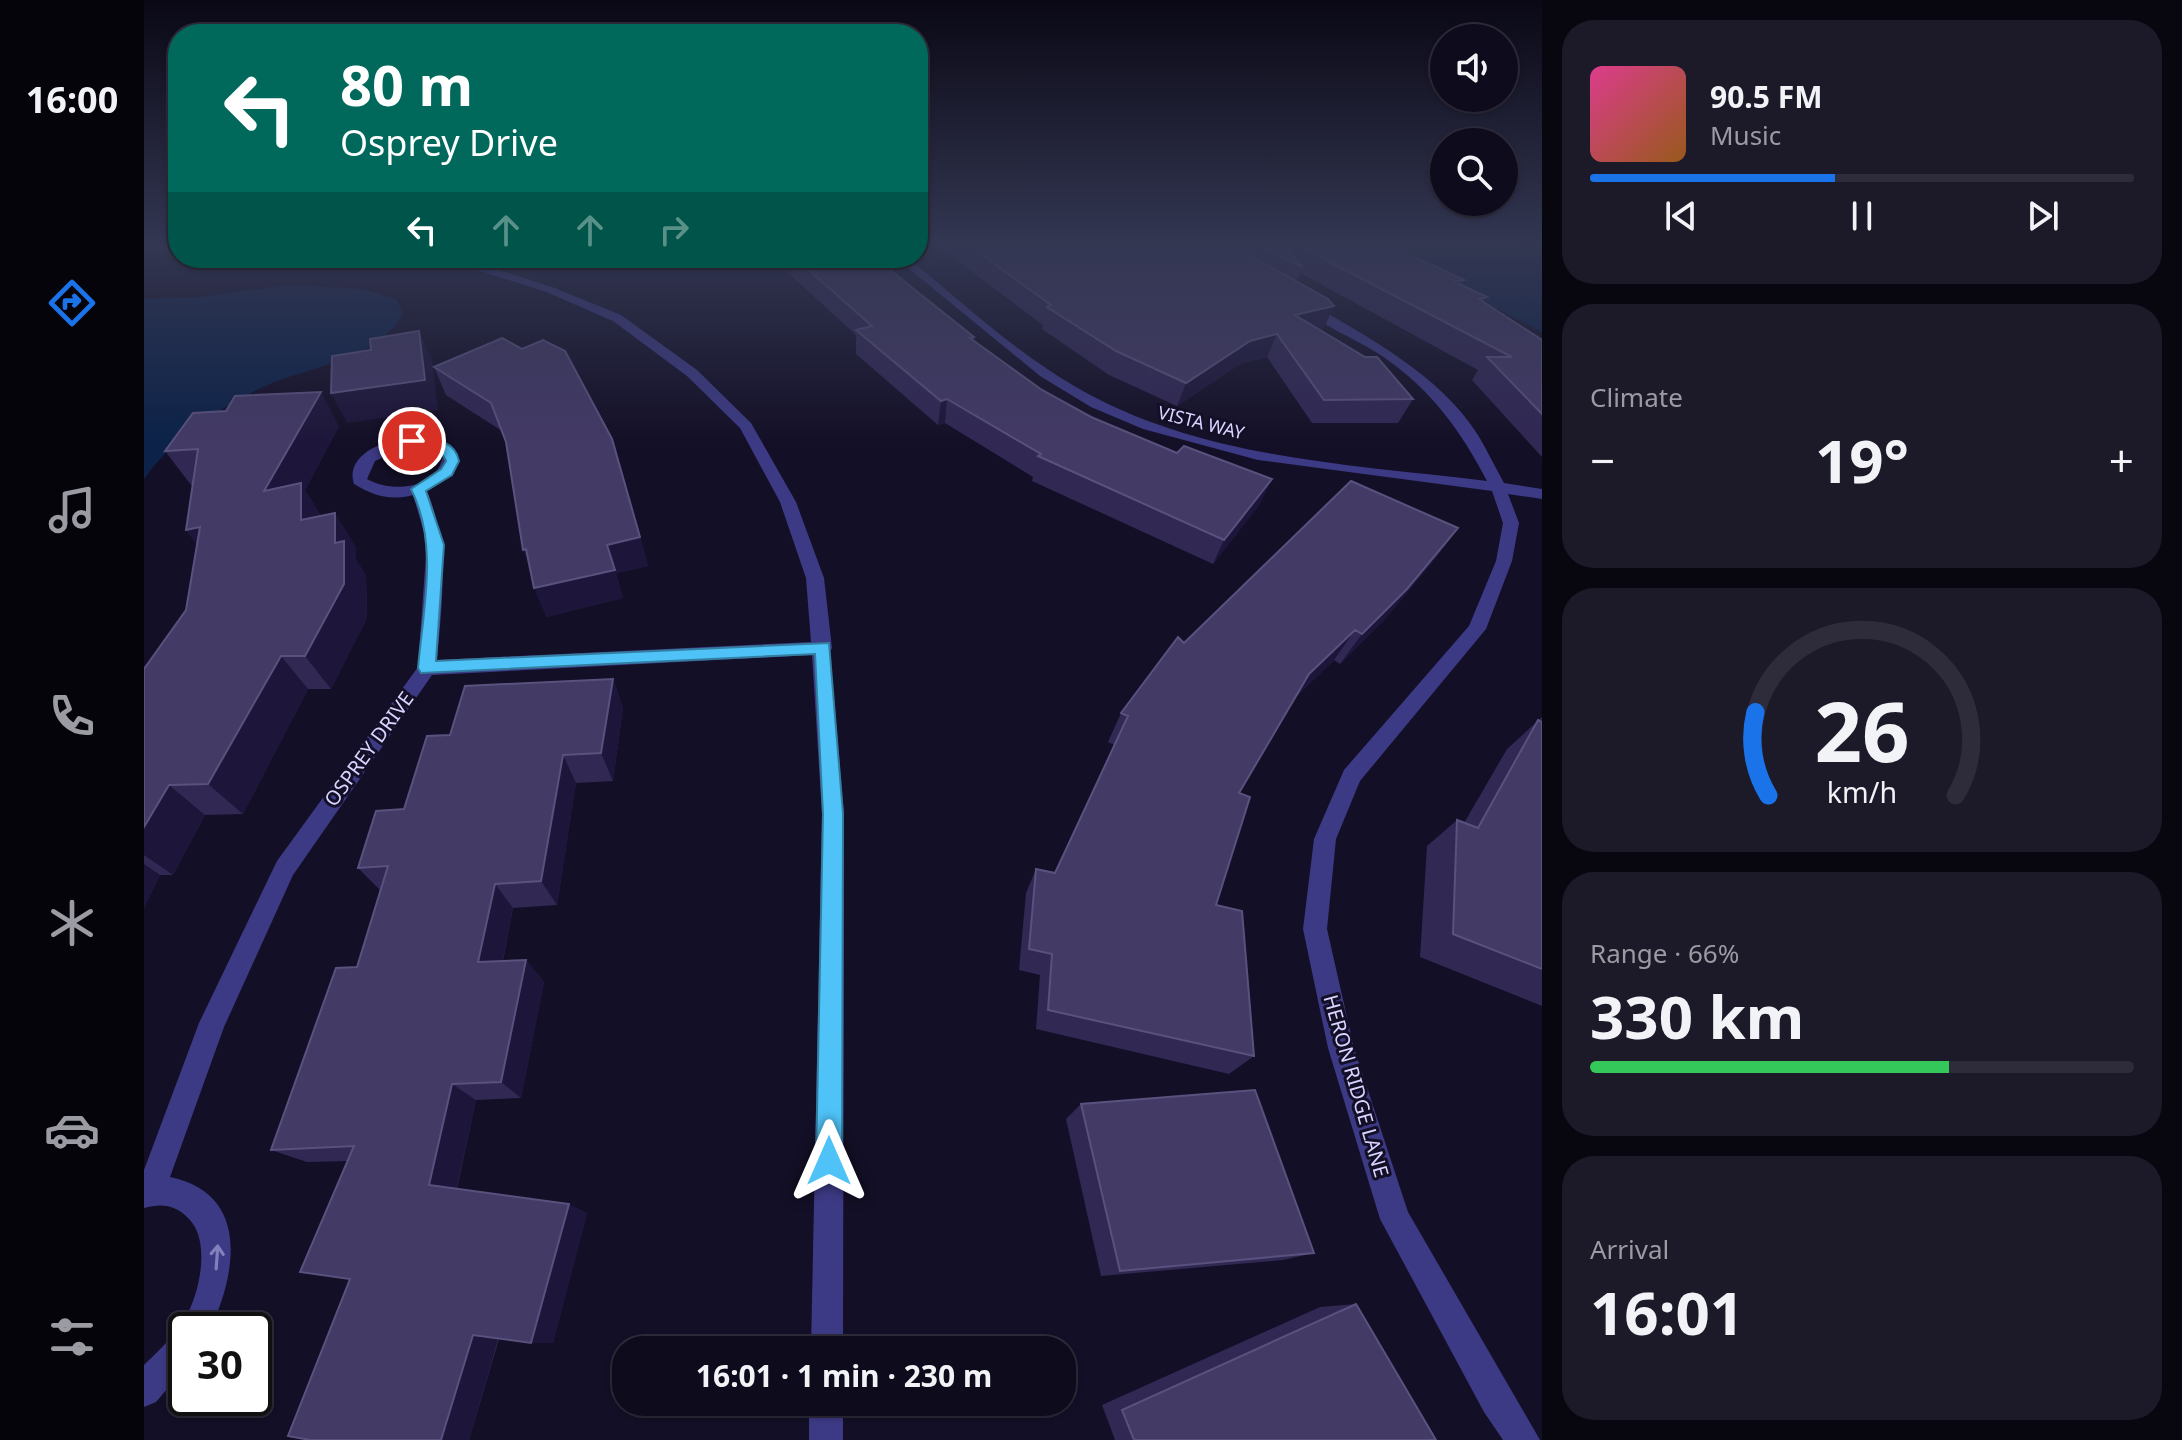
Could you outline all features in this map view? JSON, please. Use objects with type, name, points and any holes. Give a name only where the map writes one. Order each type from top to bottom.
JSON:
[{"type":"street","points":[[596,309],[617,318],[692,373],[746,426],[788,502],[815,578],[823,648],[833,814],[827,1336]]},
{"type":"street","name":"VISTA WAY","points":[[965,309],[1047,374],[1094,403],[1149,429],[1216,449],[1542,494]]},
{"type":"street","name":"HERON RIDGE LANE","points":[[1311,309],[1389,355],[1425,384],[1470,434],[1498,487],[1511,523],[1504,561],[1477,629],[1351,776],[1325,839],[1315,929],[1341,1048],[1395,1219],[1496,1400],[1523,1440]]},
{"type":"street","points":[[412,441],[443,445],[450,452],[452,461],[447,472],[418,489],[381,493],[367,489],[359,481],[359,471],[378,451],[394,445],[412,441]]},
{"type":"street","points":[[418,489],[426,504],[436,545],[427,668],[823,648]]},
{"type":"street","name":"OSPREY DRIVE","points":[[203,1312],[213,1290],[219,1247],[208,1214],[185,1195],[148,1192],[212,1023],[285,868],[427,668]]},
{"type":"street","points":[[144,1390],[168,1363]]},
{"type":"street","points":[[826,1416],[826,1440]]},
{"type":"water","points":[[144,309],[401,309],[403,314],[392,329],[362,351],[270,384],[217,412],[170,449],[144,479]]},
{"type":"water","points":[[1498,309],[1542,309],[1542,332]]},
{"type":"building","points":[[853,309],[939,309],[974,337],[970,338],[1042,390],[1091,417],[1177,453],[1184,446],[1272,479],[1224,540],[1038,456],[1041,454],[947,399],[941,401],[856,330],[872,326]]},
{"type":"building","points":[[1050,309],[1320,309],[1295,315],[1365,357],[1377,357],[1413,399],[1324,400],[1277,334],[1250,341],[1186,383],[1116,351]]},
{"type":"building","points":[[1420,309],[1495,309],[1542,340],[1542,414],[1487,357],[1512,357]]},
{"type":"building","points":[[419,331],[425,380],[331,393],[332,356],[371,350],[370,339]]},
{"type":"building","points":[[502,338],[522,349],[543,340],[565,351],[612,439],[640,537],[607,545],[615,570],[534,588],[526,549],[523,550],[506,442],[491,403],[434,367]]},
{"type":"building","points":[[321,392],[264,491],[301,483],[301,520],[335,513],[335,543],[344,541],[344,584],[305,656],[281,656],[208,784],[169,785],[144,827],[144,669],[186,610],[200,527],[186,530],[198,449],[165,451],[193,413],[226,411],[235,396]]},
{"type":"building","points":[[1351,481],[1458,528],[1407,589],[1362,634],[1355,630],[1309,674],[1239,793],[1250,797],[1216,905],[1242,911],[1254,1056],[1048,1010],[1052,954],[1029,949],[1036,869],[1055,873],[1128,716],[1121,713],[1178,637],[1184,643]]},
{"type":"building","points":[[613,679],[601,753],[563,755],[541,881],[495,884],[478,962],[526,960],[501,1082],[452,1084],[429,1185],[569,1204],[531,1343],[473,1335],[441,1440],[310,1440],[288,1436],[350,1279],[300,1272],[354,1146],[271,1150],[336,968],[357,967],[388,866],[358,868],[376,811],[404,809],[427,736],[450,735],[465,686]]},
{"type":"building","points":[[1538,720],[1542,722],[1542,969],[1453,934],[1457,820],[1478,828]]},
{"type":"building","points":[[1255,1090],[1314,1253],[1120,1271],[1081,1104]]},
{"type":"building","points":[[1356,1304],[1436,1440],[1134,1440],[1122,1410]]},
{"type":"route","points":[[412,441],[443,445],[450,452],[452,461],[447,472],[435,482],[418,489],[426,504],[436,545],[427,668],[823,648],[833,814],[829,1161]]}]
